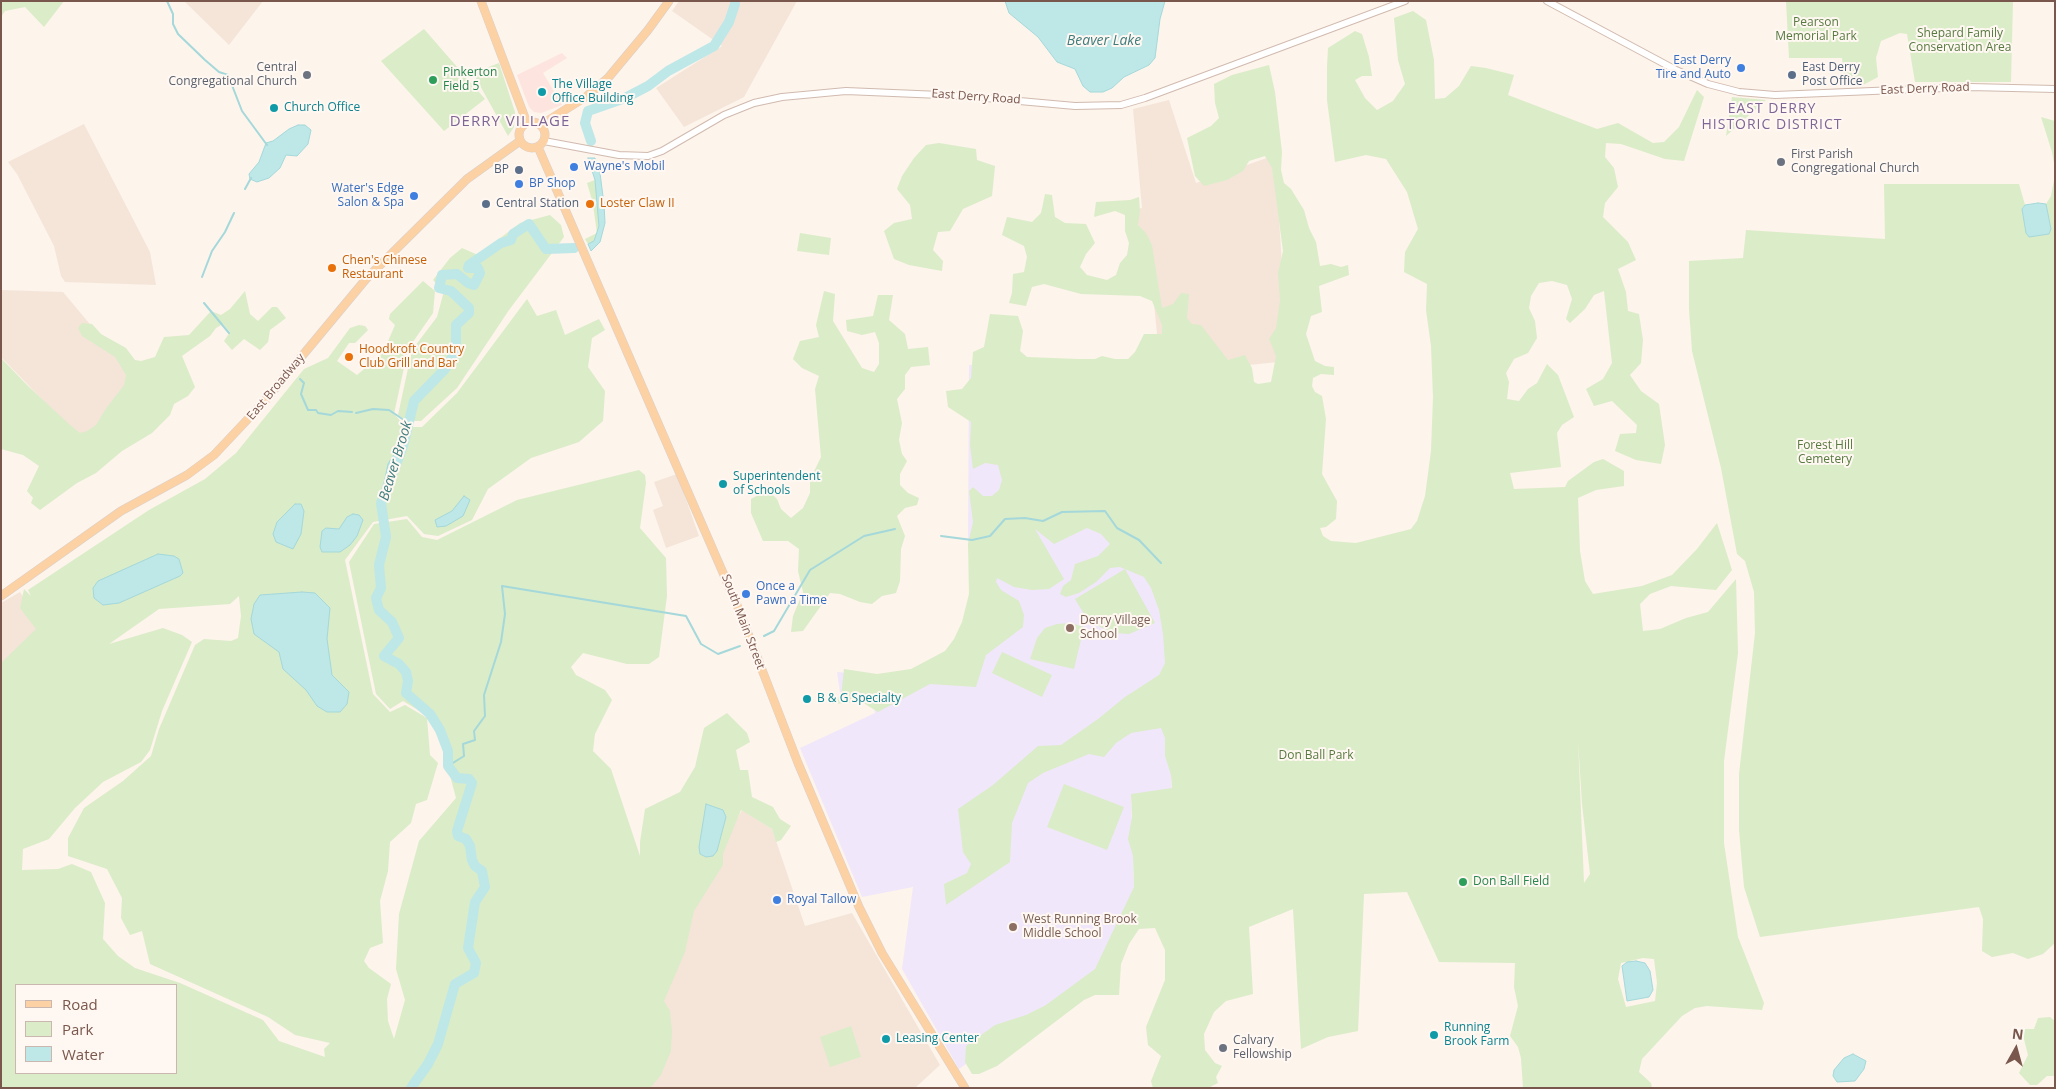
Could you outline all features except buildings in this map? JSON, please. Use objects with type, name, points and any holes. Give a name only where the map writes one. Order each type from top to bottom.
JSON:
[{"type":"main road","points":[[481,1],[527,123]]},
{"type":"main road","points":[[540,125],[587,96],[608,78],[628,56],[668,1]]},
{"type":"main road","points":[[534,122],[540,125],[545,132],[544,141],[538,147],[529,148],[520,141],[519,131],[527,123],[534,122]]},
{"type":"main road","name":"East Broadway","points":[[1,596],[121,512],[187,475],[214,455],[264,402],[366,279],[468,179],[520,141]]},
{"type":"main road","name":"South Main Street","points":[[538,147],[737,605],[798,763],[859,907],[882,953],[965,1088]]},
{"type":"street","name":"East Derry Road","points":[[544,141],[619,156],[648,156],[662,151],[736,110],[754,103],[782,97],[846,91],[956,96],[1085,107],[1121,104],[1145,98],[1405,1]]},
{"type":"street","name":"East Derry Road","points":[[1547,1],[1676,70],[1708,84],[1739,92],[1775,95],[1956,87],[2055,89]]},
{"type":"shaded area","points":[[184,1],[263,1],[229,45]]},
{"type":"shaded area","points":[[679,1],[797,1],[744,97],[684,127],[656,88],[722,46],[672,11]]},
{"type":"shaded area","points":[[562,53],[567,58],[543,73],[562,105],[541,113],[534,112],[529,107],[517,75]]},
{"type":"shaded area","points":[[1169,100],[1196,183],[1275,155],[1288,361],[1161,374],[1152,284],[1128,210],[1142,208],[1133,109]]},
{"type":"shaded area","points":[[84,124],[150,252],[156,285],[65,282],[61,276],[54,246],[17,174],[8,162]]},
{"type":"shaded area","points":[[1,290],[63,292],[146,391],[87,446],[1,357]]},
{"type":"shaded area","name":"Derry Village School","points":[[1153,364],[1172,796],[1131,794],[1134,887],[1104,966],[959,1069],[902,969],[913,887],[862,897],[800,748],[875,713],[870,688],[841,699],[837,672],[978,682],[968,538],[969,365]]},
{"type":"shaded area","points":[[677,474],[699,536],[666,548],[653,510],[663,506],[654,482]]},
{"type":"shaded area","points":[[20,592],[43,627],[1,667],[1,603]]},
{"type":"shaded area","points":[[742,810],[772,829],[805,926],[852,913],[940,1065],[915,1088],[598,1088],[653,964]]},
{"type":"green space","points":[[1,1],[64,1],[44,27],[25,7],[5,11],[1,17]]},
{"type":"green space","points":[[1786,1],[2013,1],[2011,82],[1915,82],[1907,34],[1900,33],[1881,41],[1876,58],[1878,77],[1863,85],[1845,86],[1842,58],[1789,58]]},
{"type":"green space","name":"Don Ball Park","points":[[1413,11],[1426,20],[1434,60],[1435,99],[1445,98],[1459,86],[1471,66],[1486,68],[1514,75],[1508,95],[1597,129],[1618,123],[1653,143],[1664,142],[1679,127],[1697,90],[1704,97],[1684,161],[1665,159],[1621,144],[1606,143],[1605,157],[1614,168],[1618,187],[1605,203],[1603,217],[1628,242],[1636,260],[1618,269],[1626,292],[1628,311],[1639,314],[1643,340],[1641,363],[1630,375],[1641,391],[1659,404],[1665,445],[1661,464],[1636,460],[1615,451],[1620,434],[1636,433],[1637,425],[1612,401],[1594,406],[1586,389],[1603,379],[1612,363],[1604,291],[1594,295],[1585,309],[1570,323],[1566,319],[1572,299],[1567,285],[1552,281],[1539,283],[1531,296],[1529,308],[1535,321],[1537,338],[1528,353],[1514,359],[1506,373],[1509,382],[1507,399],[1519,401],[1528,389],[1537,383],[1547,364],[1558,375],[1574,417],[1562,425],[1557,433],[1561,467],[1510,473],[1514,489],[1565,487],[1568,481],[1594,462],[1603,459],[1624,471],[1624,486],[1596,490],[1578,498],[1580,551],[1585,581],[1593,594],[1642,586],[1672,575],[1697,549],[1717,523],[1732,570],[1716,590],[1671,586],[1650,594],[1640,604],[1643,631],[1660,629],[1686,618],[1708,612],[1736,579],[1738,653],[1724,761],[1724,843],[1738,937],[1764,1003],[1762,1010],[1707,1006],[1695,1008],[1682,1016],[1642,1059],[1639,1072],[1651,1083],[1652,1088],[1523,1088],[1521,1058],[1518,1047],[1510,1036],[1518,1006],[1514,987],[1515,963],[1439,962],[1407,892],[1364,894],[1358,1031],[1328,1037],[1301,1049],[1293,909],[1249,927],[1253,994],[1226,1001],[1214,1012],[1204,1034],[1205,1050],[1215,1063],[1222,1066],[1216,1077],[1218,1083],[1208,1088],[1153,1088],[1151,1081],[1161,1056],[1148,1045],[1146,1027],[1165,980],[1165,950],[1155,928],[1139,929],[1129,944],[1121,964],[1119,995],[1095,995],[1084,1000],[997,1066],[979,1074],[972,1074],[965,1062],[966,1046],[995,1025],[1026,1015],[1046,1005],[1095,969],[1134,887],[1133,856],[1128,839],[1132,817],[1131,794],[1172,788],[1171,775],[1165,756],[1165,738],[1161,728],[1131,733],[1116,743],[1104,757],[1089,754],[1043,773],[1028,783],[1012,823],[1010,862],[946,905],[944,884],[967,873],[971,864],[963,852],[958,809],[993,785],[1038,746],[1061,745],[1098,719],[1125,697],[1159,675],[1165,663],[1159,610],[1151,588],[1144,577],[1120,567],[1110,568],[1096,582],[1079,593],[1066,597],[1060,594],[1063,586],[1071,580],[1075,564],[1098,556],[1110,544],[1101,534],[1087,528],[1054,544],[1035,529],[1064,579],[1049,589],[1032,590],[1014,587],[997,578],[996,582],[1001,590],[1019,601],[1024,615],[1023,627],[986,655],[976,687],[930,684],[878,712],[862,702],[832,704],[831,699],[841,696],[844,669],[877,674],[911,669],[945,651],[954,639],[962,622],[969,594],[968,544],[973,522],[969,491],[973,487],[983,496],[992,496],[999,490],[1002,480],[998,465],[985,463],[973,469],[970,445],[971,422],[948,407],[946,391],[962,389],[971,378],[973,352],[984,347],[990,314],[1018,316],[1023,331],[1020,351],[1027,357],[1095,359],[1102,356],[1128,359],[1135,352],[1144,334],[1162,334],[1162,325],[1152,301],[1140,296],[1081,294],[1044,284],[1032,287],[1026,306],[1009,303],[1012,293],[1013,274],[1024,272],[1027,257],[1024,246],[1002,235],[1007,217],[1032,222],[1041,213],[1045,194],[1052,195],[1055,217],[1065,223],[1086,224],[1095,243],[1086,254],[1080,267],[1087,275],[1107,280],[1116,275],[1120,263],[1127,255],[1129,243],[1125,231],[1125,215],[1115,211],[1094,217],[1096,202],[1130,200],[1139,197],[1138,225],[1146,233],[1152,245],[1162,308],[1173,304],[1181,293],[1189,294],[1187,318],[1192,324],[1201,325],[1228,360],[1245,355],[1252,368],[1254,382],[1258,384],[1271,382],[1276,356],[1269,339],[1276,328],[1280,300],[1278,273],[1283,251],[1272,168],[1265,156],[1249,161],[1243,171],[1227,180],[1204,186],[1195,176],[1187,138],[1211,126],[1219,118],[1215,103],[1214,84],[1232,75],[1269,65],[1275,92],[1282,152],[1281,170],[1284,183],[1291,189],[1304,210],[1309,228],[1316,242],[1320,266],[1331,264],[1341,267],[1348,265],[1349,275],[1319,286],[1322,312],[1311,316],[1306,334],[1315,361],[1325,366],[1334,367],[1334,375],[1321,374],[1313,378],[1312,386],[1315,392],[1322,396],[1326,419],[1322,474],[1337,501],[1336,519],[1326,527],[1320,528],[1323,536],[1331,541],[1356,543],[1411,529],[1417,521],[1425,496],[1431,451],[1433,397],[1431,346],[1426,310],[1427,284],[1404,272],[1405,252],[1418,229],[1407,192],[1386,159],[1366,155],[1335,162],[1327,100],[1328,48],[1355,31],[1362,34],[1372,76],[1362,76],[1355,80],[1365,98],[1377,110],[1393,101],[1405,84],[1398,60],[1394,18]],"holes":[[[1578,740],[1582,804],[1590,874],[1584,883]],[[1643,958],[1654,959],[1657,983],[1655,1001],[1626,1007],[1618,979],[1621,963]]]},
{"type":"green space","name":"Pinkerton Field 5","points":[[424,29],[485,99],[444,131],[381,61]]},
{"type":"green space","points":[[499,63],[515,112],[514,127],[508,136],[473,73]]},
{"type":"green space","points":[[1732,97],[1766,100],[1726,136]]},
{"type":"green space","points":[[2041,117],[2055,121],[2055,169],[2052,152]]},
{"type":"green space","points":[[939,143],[976,149],[977,160],[995,166],[992,196],[963,209],[950,231],[938,232],[933,250],[943,261],[942,271],[909,265],[894,259],[884,231],[894,223],[912,219],[910,205],[897,189],[902,176],[914,158],[926,145]]},
{"type":"green space","name":"Forest Hill Cemetery","points":[[2055,175],[2055,943],[2043,954],[2028,959],[2013,953],[1992,957],[1982,951],[1983,919],[1979,907],[1760,937],[1744,887],[1739,830],[1739,774],[1755,633],[1754,592],[1745,561],[1737,554],[1721,468],[1692,351],[1689,309],[1689,261],[1743,258],[1746,230],[1885,239],[1884,184],[2019,184],[2025,205],[2022,209],[2051,229],[2046,204],[2051,196]]},
{"type":"green space","points":[[595,180],[598,203],[599,226],[597,233],[593,205],[597,203],[595,199],[592,200],[587,183]]},
{"type":"green space","points":[[550,215],[561,225],[564,237],[509,310],[457,388],[421,421],[408,421],[398,415],[412,350],[437,317],[444,291],[433,280],[450,258],[462,248],[478,255],[520,223]]},
{"type":"green space","points":[[597,233],[594,241],[588,244],[585,239]]},
{"type":"green space","points":[[800,233],[831,238],[829,255],[797,251]]},
{"type":"green space","points":[[423,281],[435,291],[433,313],[408,349],[394,414],[406,427],[422,427],[457,393],[527,299],[537,316],[556,310],[565,335],[599,319],[605,330],[592,338],[588,367],[605,391],[603,421],[579,442],[531,458],[488,489],[472,520],[438,536],[424,534],[407,516],[373,522],[345,560],[373,694],[390,712],[405,705],[427,718],[430,755],[438,763],[427,800],[416,804],[411,823],[390,842],[388,871],[380,901],[383,943],[370,948],[364,961],[369,968],[391,984],[387,999],[388,1021],[394,1039],[405,1000],[396,969],[399,914],[419,841],[456,798],[440,738],[428,716],[403,701],[390,709],[376,694],[349,562],[374,524],[407,519],[422,537],[437,540],[517,500],[639,470],[645,475],[646,483],[640,528],[666,558],[667,596],[659,657],[649,664],[627,664],[583,653],[571,667],[576,675],[605,690],[612,700],[595,734],[593,751],[611,769],[640,856],[645,809],[680,792],[695,767],[704,728],[727,713],[747,733],[750,742],[736,750],[740,770],[748,770],[752,797],[773,807],[780,819],[791,826],[781,840],[776,842],[772,829],[741,810],[723,854],[723,865],[694,911],[685,952],[664,1001],[670,1011],[671,1051],[661,1075],[652,1086],[647,1088],[1,1088],[1,663],[36,629],[20,608],[24,589],[31,596],[28,590],[149,510],[205,479],[236,453],[304,369],[328,358],[350,328],[359,325],[365,326],[368,330],[355,343],[349,343],[337,361],[357,375],[383,353],[395,325],[389,319],[390,314]],"holes":[[[239,596],[241,616],[238,638],[231,641],[204,639],[195,645],[159,729],[151,756],[123,781],[84,808],[68,838],[68,856],[107,869],[122,898],[121,918],[130,935],[142,931],[150,964],[268,1017],[295,1035],[330,1043],[324,1049],[325,1057],[279,1041],[263,1020],[180,983],[135,968],[118,956],[103,939],[105,903],[91,872],[72,864],[58,869],[22,870],[23,849],[49,839],[75,808],[103,782],[141,762],[150,750],[162,711],[192,642],[182,635],[163,628],[109,644],[159,609],[230,604]]]},
{"type":"green space","points":[[245,291],[250,314],[258,321],[272,307],[277,307],[286,318],[270,330],[268,342],[260,350],[244,339],[232,350],[224,341],[230,332],[223,324],[216,328],[210,336],[182,356],[195,387],[188,396],[174,404],[170,415],[152,433],[122,451],[96,473],[77,483],[40,510],[31,503],[33,498],[27,491],[39,466],[23,455],[1,449],[1,358],[27,385],[80,433],[96,425],[124,385],[126,375],[115,357],[82,336],[78,328],[82,323],[92,324],[101,334],[126,348],[135,360],[141,361],[155,357],[164,337],[189,335],[211,311],[221,315],[230,309]]},
{"type":"green space","points":[[824,291],[835,294],[833,321],[862,368],[874,372],[879,364],[879,343],[875,332],[862,335],[847,331],[846,320],[873,316],[878,295],[893,295],[889,320],[905,334],[908,349],[928,347],[930,365],[911,367],[905,375],[905,389],[897,399],[902,423],[899,440],[902,454],[907,461],[900,474],[900,485],[908,493],[919,498],[917,505],[905,508],[897,516],[905,536],[901,549],[900,581],[896,593],[882,596],[872,604],[860,602],[840,594],[830,593],[803,631],[791,632],[793,616],[803,592],[798,571],[799,549],[788,541],[763,541],[751,513],[751,499],[768,490],[777,499],[781,509],[791,518],[803,508],[810,493],[810,480],[821,457],[815,389],[819,376],[802,368],[793,359],[800,341],[819,337],[816,325]]},
{"type":"green space","points":[[1125,569],[1155,623],[1129,634],[1114,633],[1096,625],[1084,614],[1075,599]]},
{"type":"green space","points":[[1071,623],[1084,627],[1074,669],[1030,659],[1037,638],[1045,628],[1057,624]]},
{"type":"green space","points":[[1002,652],[1052,675],[1042,697],[992,673]]},
{"type":"green space","points":[[1064,784],[1124,807],[1107,850],[1047,827]]},
{"type":"green space","points":[[2050,1017],[2055,1021],[2055,1076],[2047,1076],[2037,1085],[2030,1085],[2019,1073],[2028,1055],[2023,1035],[2025,1029],[2034,1029],[2038,1018]]},
{"type":"green space","points":[[851,1026],[861,1057],[830,1067],[820,1037]]},
{"type":"water","name":"Beaver Lake","points":[[1005,1],[1165,1],[1160,19],[1155,58],[1149,65],[1124,77],[1112,88],[1103,92],[1090,92],[1083,86],[1075,69],[1057,62],[1038,37],[1009,13]]},
{"type":"water","points":[[298,125],[305,125],[311,130],[308,144],[297,156],[286,155],[280,168],[269,178],[257,182],[250,179],[249,174],[259,162],[266,143],[273,141]]},
{"type":"water","points":[[588,158],[595,158],[600,173],[605,223],[600,242],[591,251],[588,244],[594,241],[599,226],[595,180]]},
{"type":"water","points":[[2046,204],[2051,229],[2049,234],[2029,237],[2026,233],[2022,209],[2025,205]]},
{"type":"water","points":[[405,423],[411,424],[408,443],[394,465],[391,486],[385,501],[381,498],[388,464],[401,443]]},
{"type":"water","points":[[464,496],[470,500],[463,516],[446,526],[437,527],[435,520],[452,511]]},
{"type":"water","points":[[295,504],[301,504],[304,511],[301,534],[293,549],[276,542],[273,534],[277,522]]},
{"type":"water","points":[[353,514],[359,515],[363,520],[357,536],[350,545],[340,552],[322,552],[320,547],[322,531],[326,528],[339,529],[347,517]]},
{"type":"water","points":[[158,554],[174,556],[179,559],[183,573],[119,603],[103,605],[94,598],[93,588],[98,581]]},
{"type":"water","points":[[315,593],[330,608],[327,639],[332,675],[349,692],[347,704],[340,712],[327,712],[317,706],[306,690],[283,669],[279,652],[254,634],[251,619],[254,604],[260,595]]},
{"type":"water","points":[[706,804],[723,810],[726,817],[717,851],[713,856],[706,857],[700,854],[699,847]]},
{"type":"water","points":[[1627,962],[1645,963],[1650,971],[1653,990],[1649,997],[1627,1001],[1622,966]]},
{"type":"water","points":[[1853,1054],[1866,1061],[1864,1069],[1855,1081],[1837,1082],[1833,1076],[1834,1070],[1844,1058]]},
{"type":"waterway","points":[[167,1],[173,14],[173,24],[178,34],[219,72],[228,75],[242,111],[267,145]]},
{"type":"waterway","name":"Beaver Brook","points":[[591,141],[585,123],[588,111],[625,98],[648,86],[668,71],[714,46],[729,22],[735,4]]},
{"type":"waterway","points":[[245,189],[251,178]]},
{"type":"waterway","points":[[202,277],[212,251],[225,232],[234,213]]},
{"type":"waterway","name":"Beaver Brook","points":[[411,1088],[428,1064],[438,1044],[455,984],[474,973],[476,963],[468,948],[475,902],[485,887],[482,871],[475,866],[472,860],[470,846],[466,839],[458,836],[457,831],[472,783],[469,779],[457,778],[448,766],[448,751],[440,730],[430,714],[406,693],[408,681],[406,672],[399,664],[384,656],[399,638],[392,622],[379,610],[376,598],[381,588],[379,565],[386,537],[381,503],[403,446],[414,401],[445,369],[456,351],[456,325],[469,313],[469,308],[451,291],[439,288],[442,275],[457,274],[468,283],[474,285],[480,273],[478,268],[468,268],[469,265],[501,243],[511,240],[513,234],[529,224],[546,249],[574,248]]},
{"type":"waterway","points":[[204,303],[229,333]]},
{"type":"waterway","points":[[300,379],[304,383],[301,394],[308,410],[316,410],[318,413],[331,415],[338,411],[352,412]]},
{"type":"waterway","points":[[356,413],[373,409],[389,410],[407,422]]},
{"type":"waterway","points":[[941,536],[972,540],[990,536],[1005,519],[1025,518],[1043,521],[1062,512],[1105,511],[1117,528],[1139,540],[1161,563]]},
{"type":"waterway","points":[[764,636],[774,631],[810,570],[864,536],[895,529]]},
{"type":"waterway","points":[[448,766],[464,756],[463,744],[475,740],[474,731],[485,716],[484,695],[501,642],[505,614],[502,586],[686,616],[701,644],[718,654],[740,646]]},
{"type":"place","name":"East Derry Tire and Auto","points":[[1741,68]]},
{"type":"place","name":"Central Congregational Church","points":[[307,75]]},
{"type":"place","name":"East Derry Post Office","points":[[1792,75]]},
{"type":"place","name":"Pinkerton Field 5","points":[[433,80]]},
{"type":"place","name":"The Village Office Building","points":[[542,92]]},
{"type":"place","name":"Church Office","points":[[274,108]]},
{"type":"place","name":"First Parish Congregational Church","points":[[1781,162]]},
{"type":"place","name":"Wayne's Mobil","points":[[574,167]]},
{"type":"place","name":"BP","points":[[519,170]]},
{"type":"place","name":"BP Shop","points":[[519,184]]},
{"type":"place","name":"Water's Edge Salon & Spa","points":[[414,196]]},
{"type":"place","name":"Central Station","points":[[486,204]]},
{"type":"place","name":"Loster Claw II","points":[[590,204]]},
{"type":"place","name":"Chen's Chinese Restaurant","points":[[332,268]]},
{"type":"place","name":"Hoodkroft Country Club Grill and Bar","points":[[349,357]]},
{"type":"place","name":"Superintendent of Schools","points":[[723,484]]},
{"type":"place","name":"Once a Pawn a Time","points":[[746,594]]},
{"type":"place","name":"Derry Village School","points":[[1070,628]]},
{"type":"place","name":"B & G Specialty","points":[[807,699]]},
{"type":"place","name":"Don Ball Field","points":[[1463,882]]},
{"type":"place","name":"Royal Tallow","points":[[777,900]]},
{"type":"place","name":"West Running Brook Middle School","points":[[1013,927]]},
{"type":"place","name":"Running Brook Farm","points":[[1434,1035]]},
{"type":"place","name":"Leasing Center","points":[[886,1039]]},
{"type":"place","name":"Calvary Fellowship","points":[[1223,1048]]},
{"type":"district","name":"EAST DERRY HISTORIC DISTRICT","points":[[1772,118]]},
{"type":"district","name":"DERRY VILLAGE","points":[[510,122]]},
{"type":"park label","name":"Pearson Memorial Park","points":[[1816,30]]},
{"type":"park label","name":"Shepard Family Conservation Area","points":[[1960,41]]}]
